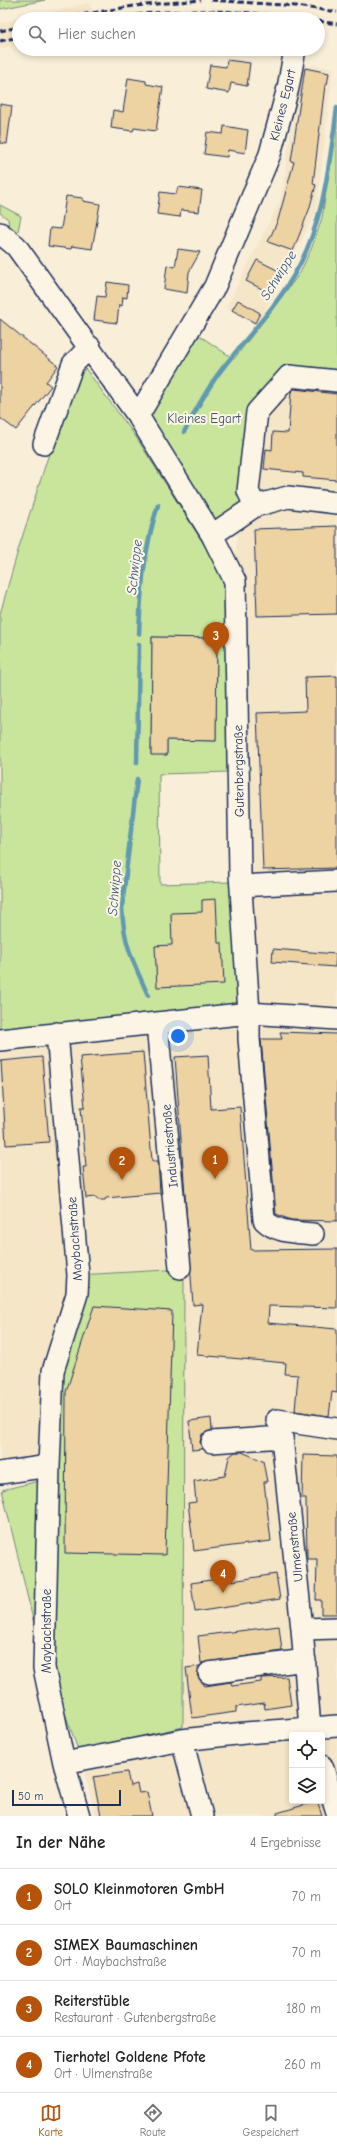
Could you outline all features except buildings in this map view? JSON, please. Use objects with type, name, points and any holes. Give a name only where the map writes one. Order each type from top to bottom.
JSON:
[{"type":"street","name":"Kleines Egart","points":[[138,416],[217,280],[270,154],[288,88],[294,56]]},
{"type":"street","points":[[0,233],[16,246],[138,416],[212,535],[255,506],[288,497],[337,502]]},
{"type":"street","points":[[44,444],[73,364],[90,348]]},
{"type":"street","points":[[255,506],[248,492],[257,412],[289,376],[337,381]]},
{"type":"street","name":"Gutenbergstraße","points":[[212,535],[235,581],[241,886],[249,1013],[249,1038],[264,1220],[272,1228],[313,1234]]},
{"type":"street","points":[[241,886],[337,881]]},
{"type":"street","points":[[0,1040],[249,1013],[337,1019]]},
{"type":"street","name":"Industriestraße","points":[[158,1024],[180,1268]]},
{"type":"street","name":"Maybachstraße","points":[[57,1033],[78,1275],[77,1294],[53,1371],[44,1668],[64,1763],[79,1816]]},
{"type":"street","points":[[277,1420],[337,1429]]},
{"type":"street","name":"Ulmenstraße","points":[[212,1442],[282,1437],[311,1731]]},
{"type":"street","points":[[0,1473],[49,1466]]},
{"type":"street","points":[[302,1629],[337,1628]]},
{"type":"street","points":[[209,1673],[305,1660]]},
{"type":"street","points":[[64,1763],[182,1740],[311,1731],[337,1726]]},
{"type":"street","points":[[182,1740],[202,1816]]},
{"type":"street","points":[[323,1768],[337,1813]]},
{"type":"shaded area","points":[[90,3],[91,12],[50,12]]},
{"type":"shaded area","points":[[12,20],[12,46],[0,49],[0,23]]},
{"type":"shaded area","points":[[300,65],[333,68],[316,212],[258,326],[226,308],[281,199]]},
{"type":"shaded area","points":[[287,373],[337,378],[337,1816],[96,1816],[78,1750],[183,1727],[184,1269],[47,1367],[39,1456],[0,1464],[0,1030],[252,1007],[231,587],[253,410]]},
{"type":"green space","points":[[0,0],[45,0],[0,9]]},
{"type":"green space","name":"Kleines Egart","points":[[337,119],[337,378],[287,373],[253,410],[242,506],[214,522],[147,421],[197,334],[234,359],[300,273],[312,247],[322,218]]},
{"type":"green space","points":[[0,205],[21,216],[18,231],[10,235],[8,219],[0,213]]},
{"type":"green space","points":[[85,368],[136,437],[231,587],[252,1007],[0,1030],[0,614],[19,547],[74,376]],"holes":[[[152,637],[217,638],[216,741],[167,740],[167,755],[151,754]],[[230,772],[233,882],[160,884],[159,774]]]},
{"type":"green space","points":[[184,1269],[183,1727],[78,1750],[35,1628],[2,1490],[39,1481],[39,1456],[47,1367],[78,1275]]},
{"type":"waterway","name":"Schwippe","points":[[184,432],[211,384],[278,300],[304,256],[319,215],[324,194],[337,108]]},
{"type":"waterway","name":"Schwippe","points":[[139,634],[146,553],[158,505]]},
{"type":"waterway","name":"Schwippe","points":[[137,763],[139,644]]},
{"type":"waterway","name":"Schwippe","points":[[137,779],[122,907],[125,932],[130,953],[148,995]]},
{"type":"railway","points":[[98,12],[134,6],[201,0]]},
{"type":"railway","points":[[211,0],[296,6],[337,12]]},
{"type":"railway","points":[[170,12],[232,12]]},
{"type":"railway","points":[[325,22],[337,24]]},
{"type":"railway","points":[[0,31],[12,28]]},
{"type":"railway","points":[[0,41],[12,38]]},
{"type":"place","name":"Reiterstüble","points":[[216,655]]},
{"type":"place","name":"SOLO Kleinmotoren GmbH","points":[[215,1179]]},
{"type":"place","name":"SIMEX Baumaschinen","points":[[122,1180]]},
{"type":"place","name":"Tierhotel Goldene Pfote","points":[[223,1593]]}]
